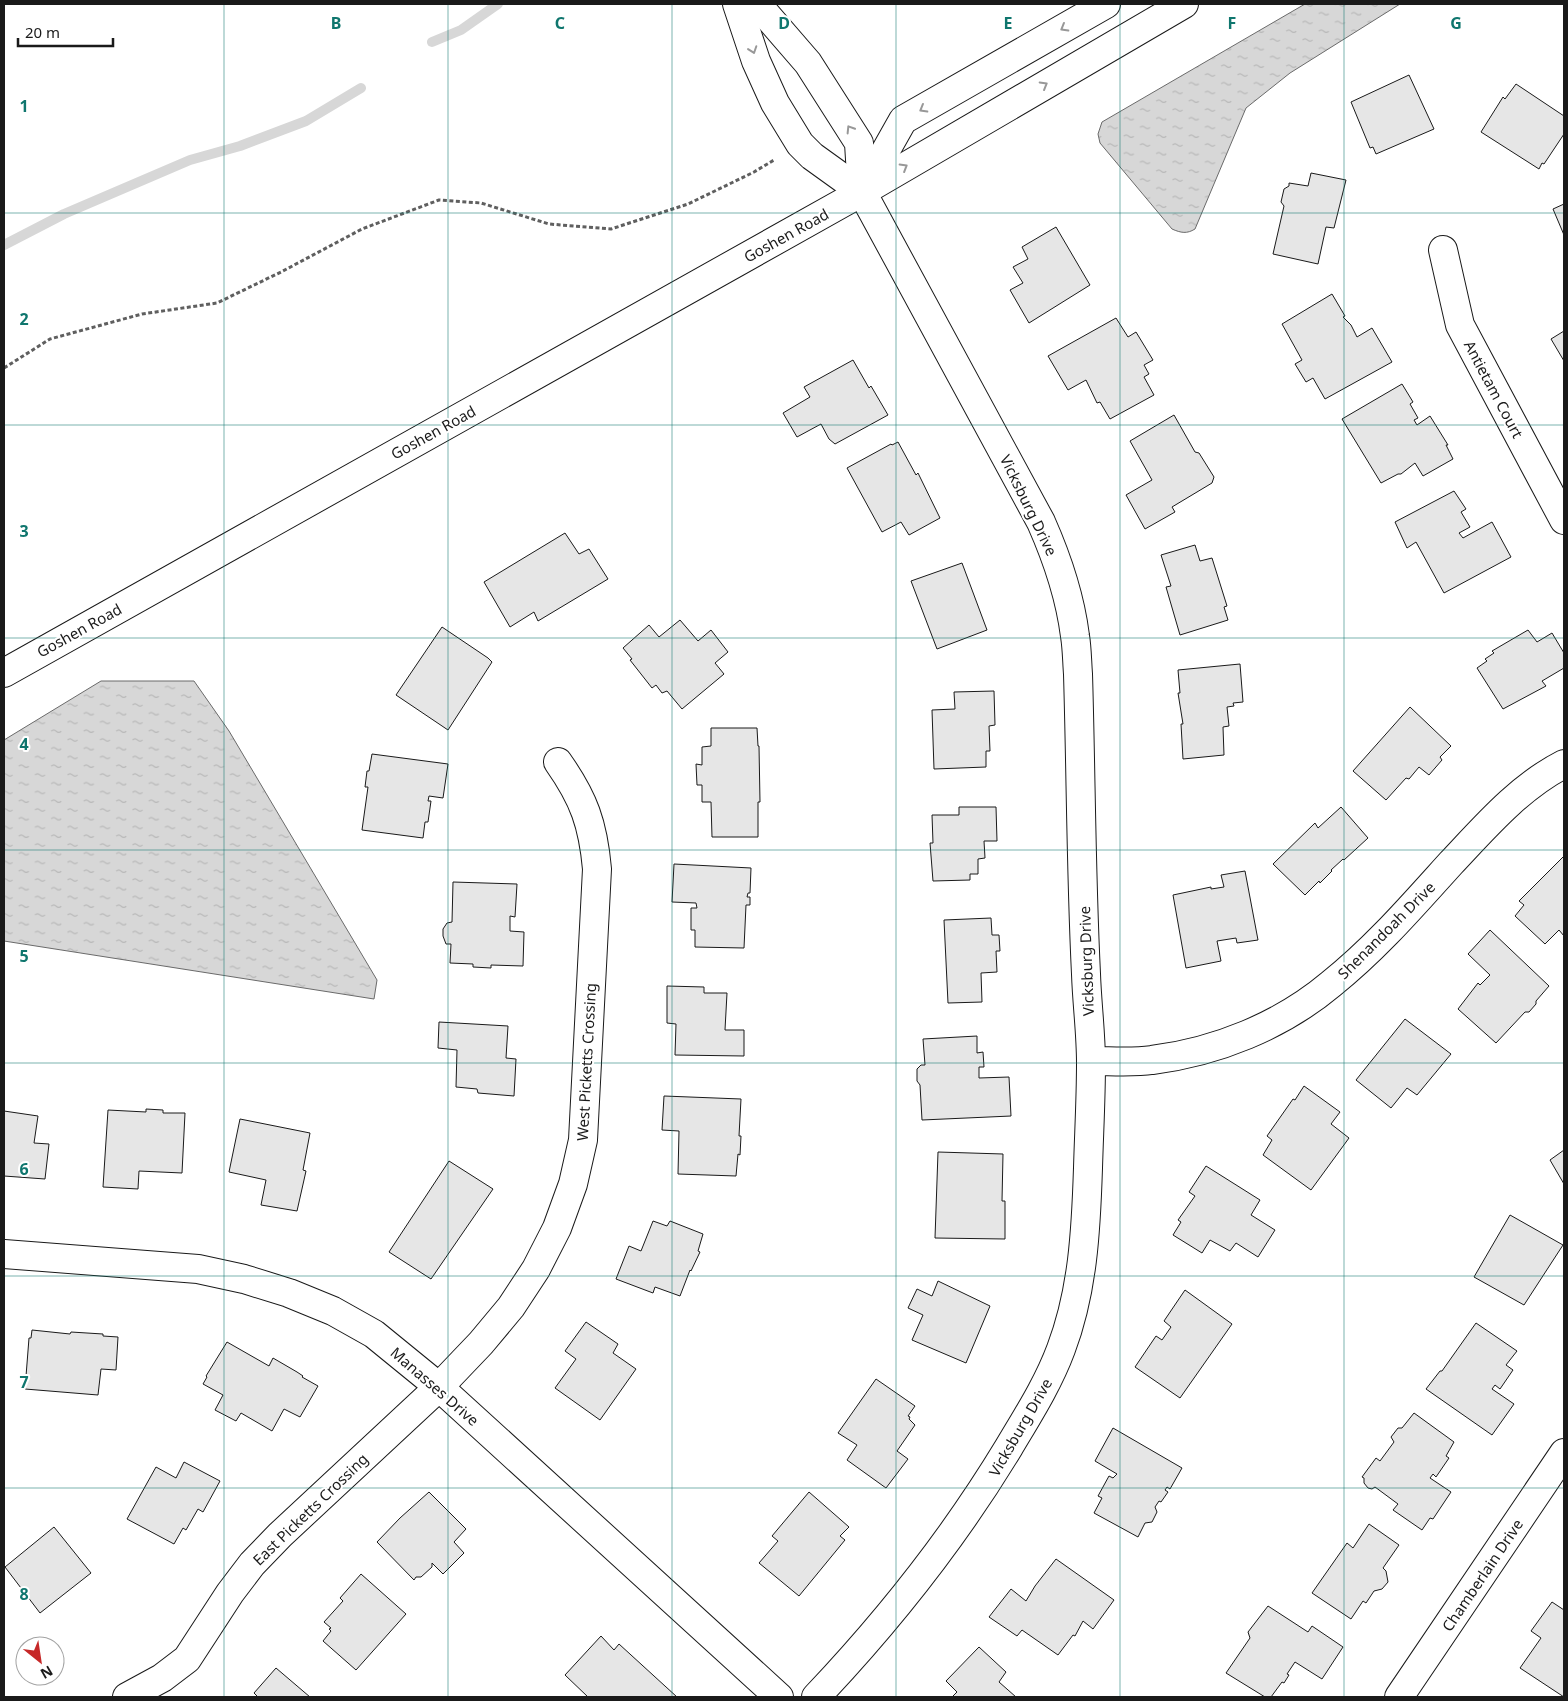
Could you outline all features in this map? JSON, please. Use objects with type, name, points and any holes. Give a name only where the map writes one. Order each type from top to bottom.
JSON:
[{"type":"street","points":[[737,4],[756,61],[774,103],[800,144],[812,156],[862,192]]},
{"type":"street","points":[[757,4],[808,63],[858,143],[862,192]]},
{"type":"street","points":[[862,192],[903,120],[1106,4]]},
{"type":"street","name":"Goshen Road","points":[[4,673],[862,192],[1184,4]]},
{"type":"street","name":"Vicksburg Drive","points":[[816,1697],[857,1654],[948,1540],[989,1480],[1044,1389],[1062,1349],[1075,1306],[1083,1262],[1087,1218],[1091,1061],[1086,975],[1078,674],[1075,635],[1068,596],[1056,558],[1041,522],[862,192]]},
{"type":"street","name":"Antietam Court","points":[[1443,250],[1460,325],[1564,520]]},
{"type":"street","name":"West Picketts Crossing","points":[[438,1387],[481,1343],[511,1307],[536,1269],[557,1228],[573,1184],[583,1140],[597,869],[595,840],[587,812],[575,786],[558,762]]},
{"type":"street","name":"Shenandoah Drive","points":[[1091,1061],[1150,1060],[1189,1054],[1263,1028],[1298,1008],[1360,960],[1487,824],[1520,794],[1564,764]]},
{"type":"street","name":"Manasses Drive","points":[[4,1254],[198,1269],[244,1278],[289,1293],[333,1312],[374,1334],[438,1387],[779,1697]]},
{"type":"street","name":"East Picketts Crossing","points":[[127,1697],[162,1678],[187,1659],[230,1593],[252,1564],[280,1535],[438,1387]]},
{"type":"street","name":"Chamberlain Drive","points":[[1402,1696],[1564,1453]]},
{"type":"path","points":[[4,368],[50,339],[142,314],[217,303],[281,272],[362,228],[439,200],[481,203],[549,224],[611,229],[688,204],[754,172],[800,144]]},
{"type":"water","points":[[1305,4],[1400,4],[1290,73],[1246,108],[1195,229],[1184,232],[1172,229],[1100,143],[1098,134],[1102,122]]},
{"type":"water","points":[[101,681],[194,681],[229,731],[377,980],[374,999],[4,941],[4,740]]},
{"type":"building","points":[[1409,75],[1434,129],[1376,154],[1373,147],[1370,148],[1351,102]]},
{"type":"building","points":[[1516,84],[1564,116],[1564,134],[1539,169],[1481,132],[1503,97],[1505,99]]},
{"type":"building","points":[[1311,173],[1346,180],[1334,228],[1326,227],[1318,264],[1273,254],[1284,206],[1281,202],[1284,189],[1289,186],[1289,183],[1308,186]]},
{"type":"building","points":[[1564,204],[1564,235],[1553,209]]},
{"type":"building","points":[[1056,227],[1090,285],[1029,323],[1010,290],[1023,283],[1013,267],[1028,259],[1022,247]]},
{"type":"building","points":[[1332,294],[1345,316],[1343,317],[1351,325],[1357,337],[1372,328],[1392,362],[1325,399],[1313,378],[1306,382],[1295,364],[1302,360],[1282,324]]},
{"type":"building","points":[[1116,318],[1128,337],[1136,332],[1153,360],[1144,365],[1149,374],[1144,377],[1154,395],[1110,419],[1100,402],[1097,403],[1086,380],[1068,390],[1048,356]]},
{"type":"building","points":[[1564,331],[1564,361],[1551,339]]},
{"type":"building","points":[[853,360],[869,388],[871,386],[888,415],[835,444],[829,439],[821,424],[797,437],[783,413],[810,397],[804,387]]},
{"type":"building","points":[[1402,384],[1413,402],[1410,404],[1418,418],[1414,420],[1417,425],[1430,416],[1448,445],[1446,445],[1453,459],[1423,476],[1415,463],[1401,474],[1381,483],[1342,419]]},
{"type":"building","points":[[1174,415],[1195,452],[1199,453],[1214,477],[1212,483],[1172,507],[1175,512],[1145,529],[1126,495],[1152,480],[1130,441]]},
{"type":"building","points":[[898,442],[916,475],[918,473],[940,518],[909,535],[901,522],[882,532],[847,468]]},
{"type":"building","points":[[1454,491],[1466,509],[1461,512],[1470,527],[1459,533],[1463,538],[1492,522],[1511,557],[1444,593],[1416,542],[1407,548],[1395,522]]},
{"type":"building","points":[[565,533],[579,554],[589,549],[608,579],[538,621],[534,612],[510,627],[484,582]]},
{"type":"building","points":[[1195,545],[1200,561],[1212,558],[1227,606],[1224,607],[1228,620],[1180,635],[1166,587],[1171,586],[1161,555]]},
{"type":"building","points":[[962,563],[987,630],[937,649],[911,581]]},
{"type":"building","points":[[680,620],[698,641],[711,630],[728,652],[715,663],[724,674],[682,709],[667,691],[662,693],[656,685],[652,688],[623,648],[649,625],[659,637]]},
{"type":"building","points":[[442,627],[492,662],[448,730],[396,695]]},
{"type":"building","points":[[1528,630],[1537,642],[1552,633],[1564,653],[1564,668],[1542,681],[1546,686],[1503,709],[1477,668],[1487,661],[1485,659],[1494,653],[1492,651]]},
{"type":"building","points":[[1240,664],[1243,702],[1233,703],[1234,706],[1227,707],[1229,726],[1223,727],[1224,755],[1183,759],[1181,724],[1183,724],[1178,693],[1180,693],[1178,670]]},
{"type":"building","points":[[994,691],[995,725],[989,726],[990,751],[986,751],[986,767],[934,769],[932,710],[955,709],[954,692]]},
{"type":"building","points":[[1410,707],[1451,746],[1440,757],[1442,760],[1429,775],[1419,767],[1386,800],[1353,771]]},
{"type":"building","points":[[711,728],[757,728],[760,802],[758,802],[758,837],[712,837],[711,802],[702,802],[702,785],[697,785],[696,764],[702,765],[702,747],[711,746]]},
{"type":"building","points":[[372,754],[448,764],[443,798],[429,796],[428,801],[431,801],[428,822],[425,822],[423,838],[362,830],[368,787],[365,787],[367,771],[369,771]]},
{"type":"building","points":[[959,807],[996,807],[997,841],[984,841],[985,858],[978,859],[978,874],[970,874],[970,880],[933,881],[930,843],[933,843],[932,815],[959,815]]},
{"type":"building","points":[[1341,807],[1368,838],[1305,895],[1273,864],[1315,823],[1318,828]]},
{"type":"building","points":[[1564,856],[1564,936],[1559,930],[1545,944],[1515,916],[1524,905],[1519,901]]},
{"type":"building","points":[[674,864],[751,868],[750,893],[748,893],[747,897],[750,897],[750,905],[746,905],[744,948],[695,947],[695,930],[691,930],[691,908],[697,908],[696,903],[672,902]]},
{"type":"building","points":[[1245,871],[1258,940],[1237,943],[1236,938],[1217,941],[1221,961],[1186,968],[1173,895],[1211,887],[1211,889],[1224,887],[1221,875]]},
{"type":"building","points":[[453,882],[517,884],[515,917],[510,916],[510,931],[524,932],[523,966],[491,965],[491,968],[473,967],[473,964],[450,963],[451,944],[446,944],[443,929],[447,923],[452,922]]},
{"type":"building","points":[[991,918],[992,935],[999,935],[1000,951],[996,951],[997,972],[981,973],[982,1002],[948,1003],[944,920]]},
{"type":"building","points":[[1490,930],[1549,986],[1529,1012],[1525,1012],[1496,1043],[1458,1009],[1478,983],[1480,985],[1490,975],[1468,954]]},
{"type":"building","points":[[667,986],[704,987],[704,993],[727,993],[725,1030],[744,1030],[744,1056],[675,1055],[676,1024],[667,1023]]},
{"type":"building","points":[[1405,1019],[1451,1054],[1417,1095],[1407,1088],[1391,1108],[1356,1080]]},
{"type":"building","points":[[439,1022],[508,1026],[506,1058],[516,1059],[514,1096],[478,1093],[477,1089],[456,1087],[457,1050],[438,1048]]},
{"type":"building","points":[[977,1036],[977,1053],[983,1052],[984,1067],[979,1067],[979,1078],[1009,1077],[1011,1116],[922,1120],[917,1069],[921,1065],[925,1065],[923,1039]]},
{"type":"building","points":[[1304,1086],[1340,1112],[1331,1124],[1349,1138],[1311,1190],[1263,1155],[1272,1140],[1267,1136]]},
{"type":"building","points":[[664,1096],[741,1099],[740,1155],[738,1154],[736,1176],[678,1174],[679,1131],[662,1130]]},
{"type":"building","points":[[146,1109],[163,1110],[163,1113],[185,1113],[182,1173],[139,1171],[138,1189],[103,1187],[108,1110],[146,1112]]},
{"type":"building","points":[[4,1111],[38,1116],[34,1143],[49,1144],[45,1179],[4,1176]]},
{"type":"building","points":[[240,1119],[310,1133],[303,1170],[306,1171],[297,1211],[261,1205],[266,1180],[229,1172]]},
{"type":"building","points":[[1564,1150],[1564,1184],[1550,1160]]},
{"type":"building","points":[[938,1152],[1003,1154],[1002,1201],[1005,1201],[1005,1239],[935,1238]]},
{"type":"building","points":[[449,1161],[493,1189],[431,1279],[389,1252]]},
{"type":"building","points":[[1206,1166],[1260,1200],[1251,1215],[1275,1230],[1258,1257],[1236,1243],[1230,1251],[1210,1240],[1202,1253],[1173,1235],[1181,1222],[1178,1220],[1195,1196],[1189,1192]]},
{"type":"building","points":[[1510,1215],[1563,1245],[1524,1305],[1474,1277]]},
{"type":"building","points":[[653,1221],[667,1226],[670,1221],[703,1234],[698,1251],[700,1252],[690,1270],[680,1296],[655,1287],[653,1293],[616,1279],[629,1246],[641,1251]]},
{"type":"building","points":[[938,1281],[990,1306],[966,1363],[912,1340],[923,1315],[908,1308],[917,1289],[932,1296]]},
{"type":"building","points":[[1185,1290],[1232,1324],[1180,1398],[1135,1367],[1156,1336],[1162,1340],[1171,1327],[1164,1321]]},
{"type":"building","points":[[586,1322],[618,1344],[613,1353],[636,1369],[600,1420],[555,1388],[576,1359],[565,1351]]},
{"type":"building","points":[[1476,1323],[1517,1351],[1506,1365],[1513,1370],[1500,1389],[1495,1385],[1492,1389],[1514,1404],[1492,1435],[1426,1389],[1442,1371]]},
{"type":"building","points":[[32,1330],[70,1334],[71,1332],[103,1334],[103,1336],[118,1337],[116,1370],[101,1369],[98,1395],[25,1389],[29,1338],[31,1338]]},
{"type":"building","points":[[227,1342],[269,1366],[273,1358],[318,1386],[300,1417],[284,1409],[272,1431],[241,1413],[236,1421],[215,1410],[223,1395],[203,1384]]},
{"type":"building","points":[[876,1379],[915,1406],[908,1416],[915,1425],[897,1451],[908,1459],[886,1488],[847,1460],[857,1445],[838,1433]]},
{"type":"building","points":[[1414,1413],[1454,1442],[1446,1456],[1449,1458],[1436,1477],[1433,1474],[1430,1478],[1451,1492],[1433,1519],[1430,1518],[1422,1530],[1393,1510],[1398,1504],[1375,1487],[1372,1489],[1368,1488],[1362,1477],[1376,1458],[1380,1461],[1394,1442],[1391,1437],[1398,1428],[1402,1428]]},
{"type":"building","points":[[1113,1428],[1182,1468],[1170,1489],[1167,1487],[1165,1490],[1168,1492],[1155,1507],[1157,1512],[1152,1522],[1145,1523],[1138,1537],[1094,1513],[1102,1498],[1098,1496],[1109,1476],[1113,1478],[1117,1474],[1095,1461]]},
{"type":"building","points":[[184,1462],[220,1481],[203,1512],[198,1509],[186,1530],[183,1528],[174,1544],[127,1519],[156,1467],[176,1478]]},
{"type":"building","points":[[429,1492],[466,1529],[454,1542],[464,1553],[443,1574],[432,1563],[432,1567],[421,1577],[416,1577],[414,1580],[377,1542]]},
{"type":"building","points":[[809,1492],[849,1527],[840,1536],[845,1540],[799,1596],[759,1563],[778,1541],[772,1536]]},
{"type":"building","points":[[1369,1524],[1399,1545],[1383,1568],[1386,1571],[1388,1582],[1382,1589],[1374,1591],[1366,1603],[1363,1601],[1351,1619],[1312,1593],[1347,1543],[1353,1548]]},
{"type":"building","points":[[54,1527],[91,1573],[40,1613],[5,1567]]},
{"type":"building","points":[[1056,1559],[1114,1600],[1093,1629],[1083,1621],[1075,1636],[1073,1635],[1058,1655],[1022,1630],[1017,1636],[989,1617],[1011,1589],[1026,1601]]},
{"type":"building","points":[[361,1574],[406,1614],[356,1670],[323,1641],[331,1631],[329,1629],[331,1628],[324,1622],[343,1601],[340,1598]]},
{"type":"building","points":[[1552,1602],[1564,1610],[1564,1697],[1520,1668],[1541,1638],[1531,1631]]},
{"type":"building","points":[[1268,1606],[1308,1632],[1312,1626],[1343,1647],[1322,1679],[1295,1662],[1287,1674],[1289,1675],[1284,1683],[1282,1682],[1271,1697],[1265,1697],[1226,1673],[1250,1638],[1248,1632]]},
{"type":"building","points":[[601,1636],[614,1650],[619,1644],[677,1697],[588,1697],[565,1675]]},
{"type":"building","points":[[979,1647],[1006,1672],[999,1682],[1016,1697],[952,1697],[957,1692],[946,1681]]},
{"type":"building","points":[[276,1668],[310,1697],[258,1697],[254,1693]]},
{"type":"waterway","points":[[432,42],[461,30],[498,4]]},
{"type":"waterway","points":[[4,245],[64,214],[190,160],[240,146],[306,121],[361,88]]}]
